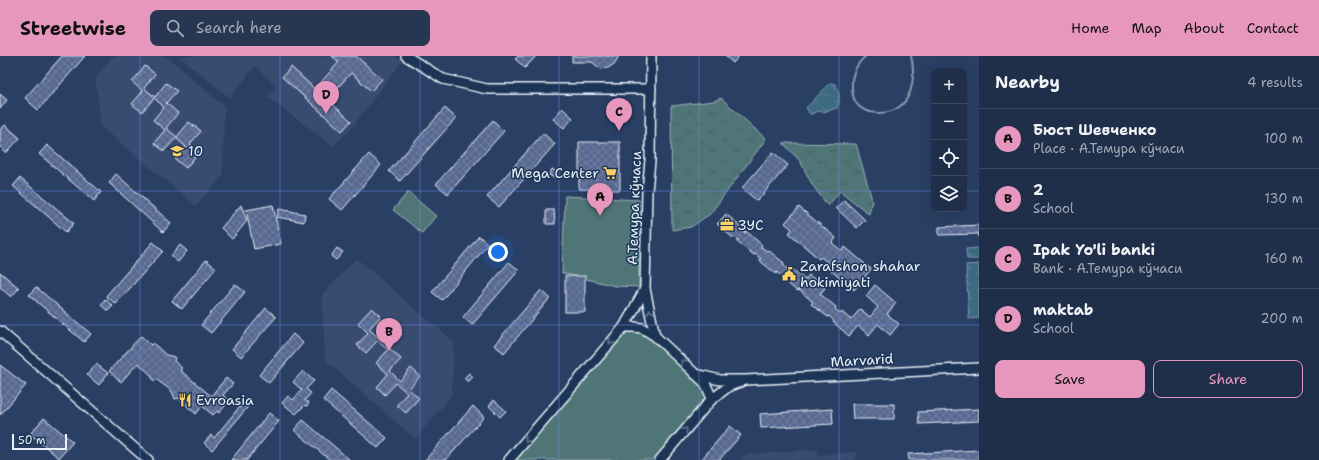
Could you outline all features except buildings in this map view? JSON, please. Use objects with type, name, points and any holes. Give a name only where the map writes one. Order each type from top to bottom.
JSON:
[{"type":"street","points":[[406,56],[443,79],[488,89],[651,89]]},
{"type":"street","name":"А.Темура кўчаси","points":[[645,289],[647,191],[650,161],[651,56]]},
{"type":"street","points":[[509,460],[624,327],[645,289]]},
{"type":"street","points":[[645,289],[655,336]]},
{"type":"street","points":[[624,327],[634,326],[642,328],[655,336],[705,383],[711,396],[710,401]]},
{"type":"street","points":[[0,331],[148,460]]},
{"type":"street","name":"Marvarid","points":[[695,374],[720,380],[746,380],[979,368]]},
{"type":"street","points":[[660,460],[710,401],[729,386],[746,380]]},
{"type":"shaded area","name":"10","points":[[113,56],[166,56],[224,106],[223,176],[196,206],[101,127],[95,78]]},
{"type":"shaded area","points":[[178,56],[395,56],[402,62],[350,130],[333,146],[267,97],[276,86],[255,66],[230,98]]},
{"type":"shaded area","points":[[356,258],[454,342],[452,395],[415,439],[325,360],[322,295]]},
{"type":"shaded area","points":[[818,449],[818,455],[857,452],[855,460],[741,460],[745,455]]},
{"type":"green space","points":[[721,98],[766,139],[710,214],[691,227],[672,230],[671,106],[714,101]]},
{"type":"green space","points":[[783,143],[856,144],[872,200],[869,214],[840,191],[828,206],[813,186],[800,161]]},
{"type":"green space","points":[[408,192],[436,216],[422,233],[393,210]]},
{"type":"green space","points":[[565,196],[639,200],[639,287],[615,286],[562,273]]},
{"type":"green space","points":[[624,327],[655,336],[711,396],[660,460],[509,460]]},
{"type":"water","points":[[830,83],[835,84],[838,93],[839,102],[837,108],[823,112],[817,111],[810,114],[806,108]]},
{"type":"water","points":[[979,248],[979,259],[967,259],[966,249]]},
{"type":"water","points":[[979,264],[979,318],[969,319],[966,265]]},
{"type":"waterway","points":[[866,56],[855,70],[852,90],[854,99],[860,107],[877,113],[894,110],[904,103],[908,97],[913,77],[911,56]]},
{"type":"place","name":"maktab","points":[[326,114]]},
{"type":"place","name":"Ipak Yo'li banki","points":[[619,131]]},
{"type":"place","name":"10","points":[[177,151]]},
{"type":"place","name":"Mega Center","points":[[610,173]]},
{"type":"place","name":"Бюст Шевченко","points":[[600,216]]},
{"type":"place","name":"ЗУС","points":[[727,225]]},
{"type":"place","name":"Zarafshon shahar hokimiyati","points":[[789,274]]},
{"type":"place","name":"2","points":[[389,351]]},
{"type":"place","name":"Evroasia","points":[[185,400]]}]
